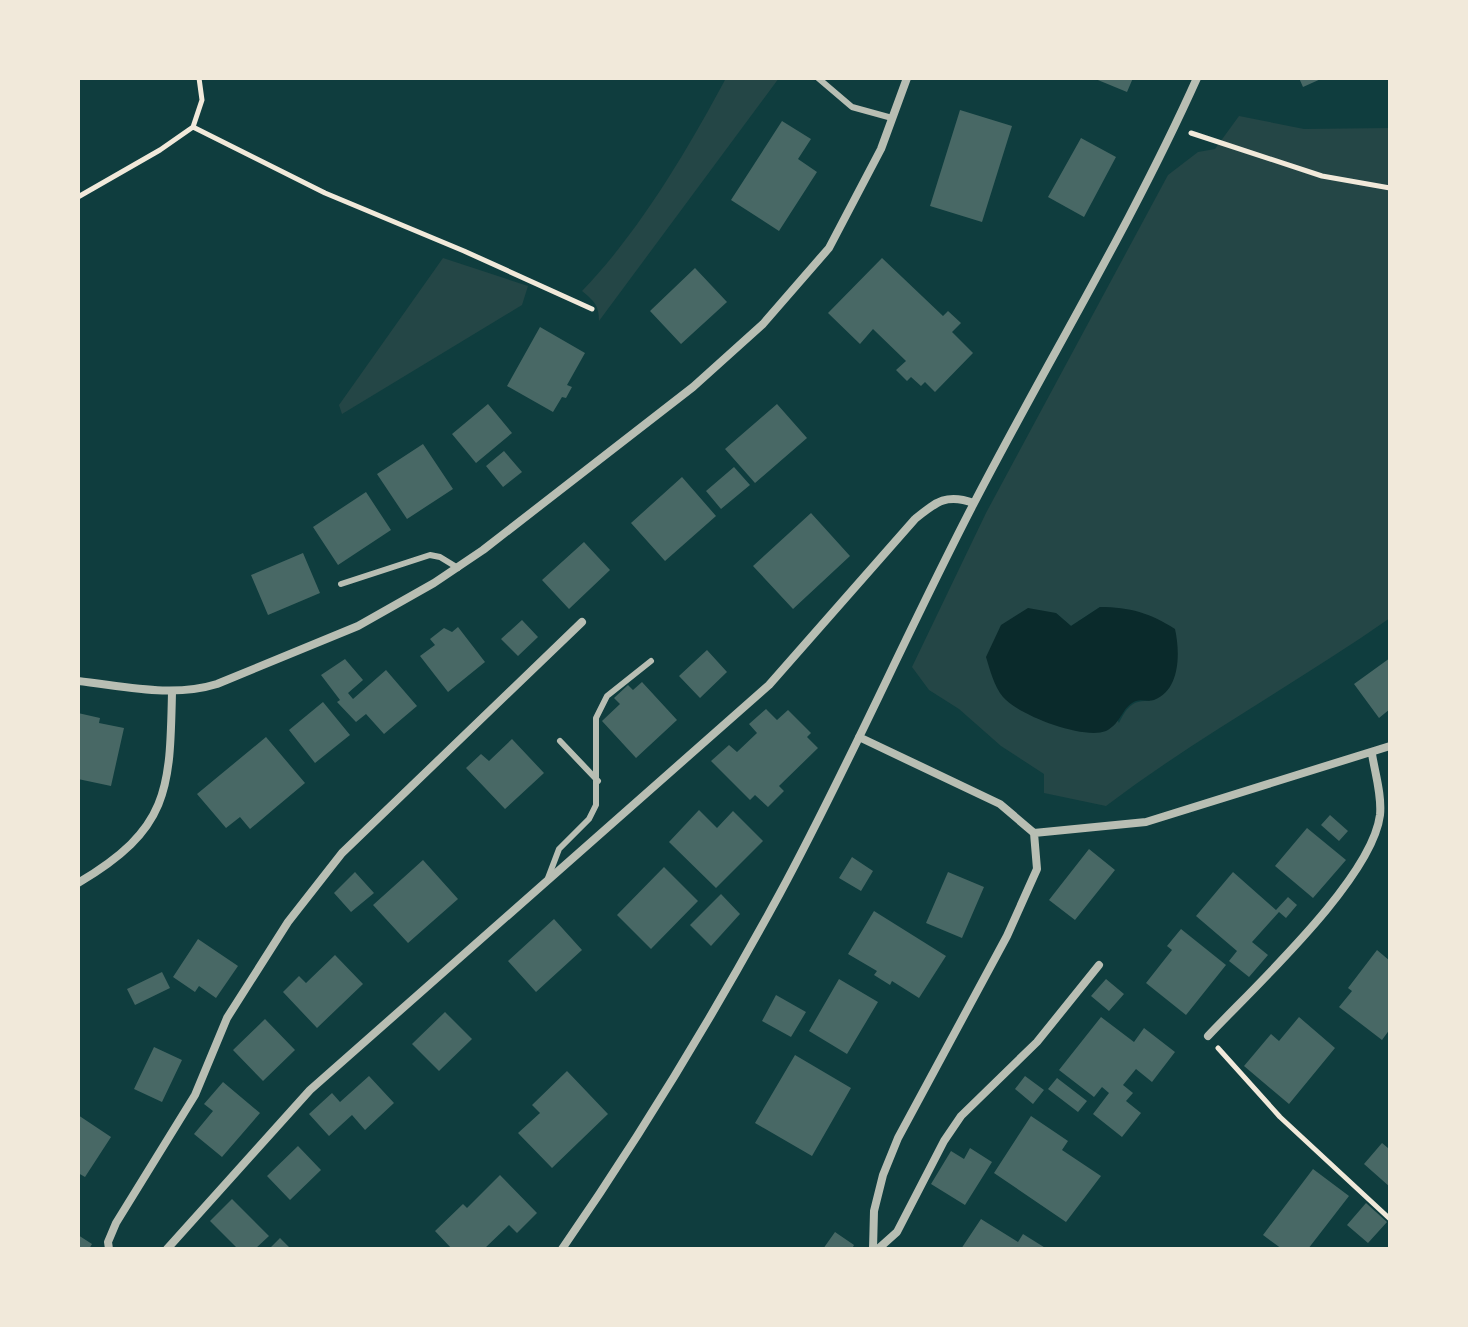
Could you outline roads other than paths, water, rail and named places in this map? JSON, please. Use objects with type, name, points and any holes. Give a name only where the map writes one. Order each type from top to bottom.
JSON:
[{"type":"street","points":[[78,681],[172,692],[198,690],[358,626],[458,568],[693,387],[763,324],[829,248],[881,149],[907,78]]},
{"type":"street","points":[[562,1249],[618,1168],[677,1072],[780,894],[974,503],[1080,313],[1175,128],[1197,78]]},
{"type":"street","points":[[167,1249],[310,1090],[769,685],[915,519],[933,505],[951,497],[974,503]]},
{"type":"street","points":[[109,1249],[108,1242],[116,1223],[195,1095],[227,1018],[288,922],[342,853],[582,622]]},
{"type":"street","points":[[78,883],[118,856],[145,831],[152,819],[168,781],[172,692]]},
{"type":"street","points":[[859,737],[1000,804],[1034,833],[1037,869],[1007,936],[898,1138],[883,1175],[874,1211],[876,1249]]},
{"type":"street","points":[[1034,833],[1146,822],[1390,746]]},
{"type":"street","points":[[1208,1036],[1317,921],[1364,858],[1379,817],[1380,804],[1372,754]]},
{"type":"street","points":[[876,1249],[897,1232],[944,1141],[961,1116],[1037,1042],[1099,965]]},
{"type":"lane","points":[[818,78],[852,107],[892,118]]},
{"type":"lane","points":[[341,584],[430,555],[458,568]]},
{"type":"lane","points":[[547,881],[559,849],[589,819],[596,805],[596,718],[607,696],[651,661]]},
{"type":"lane","points":[[560,741],[598,781]]}]
